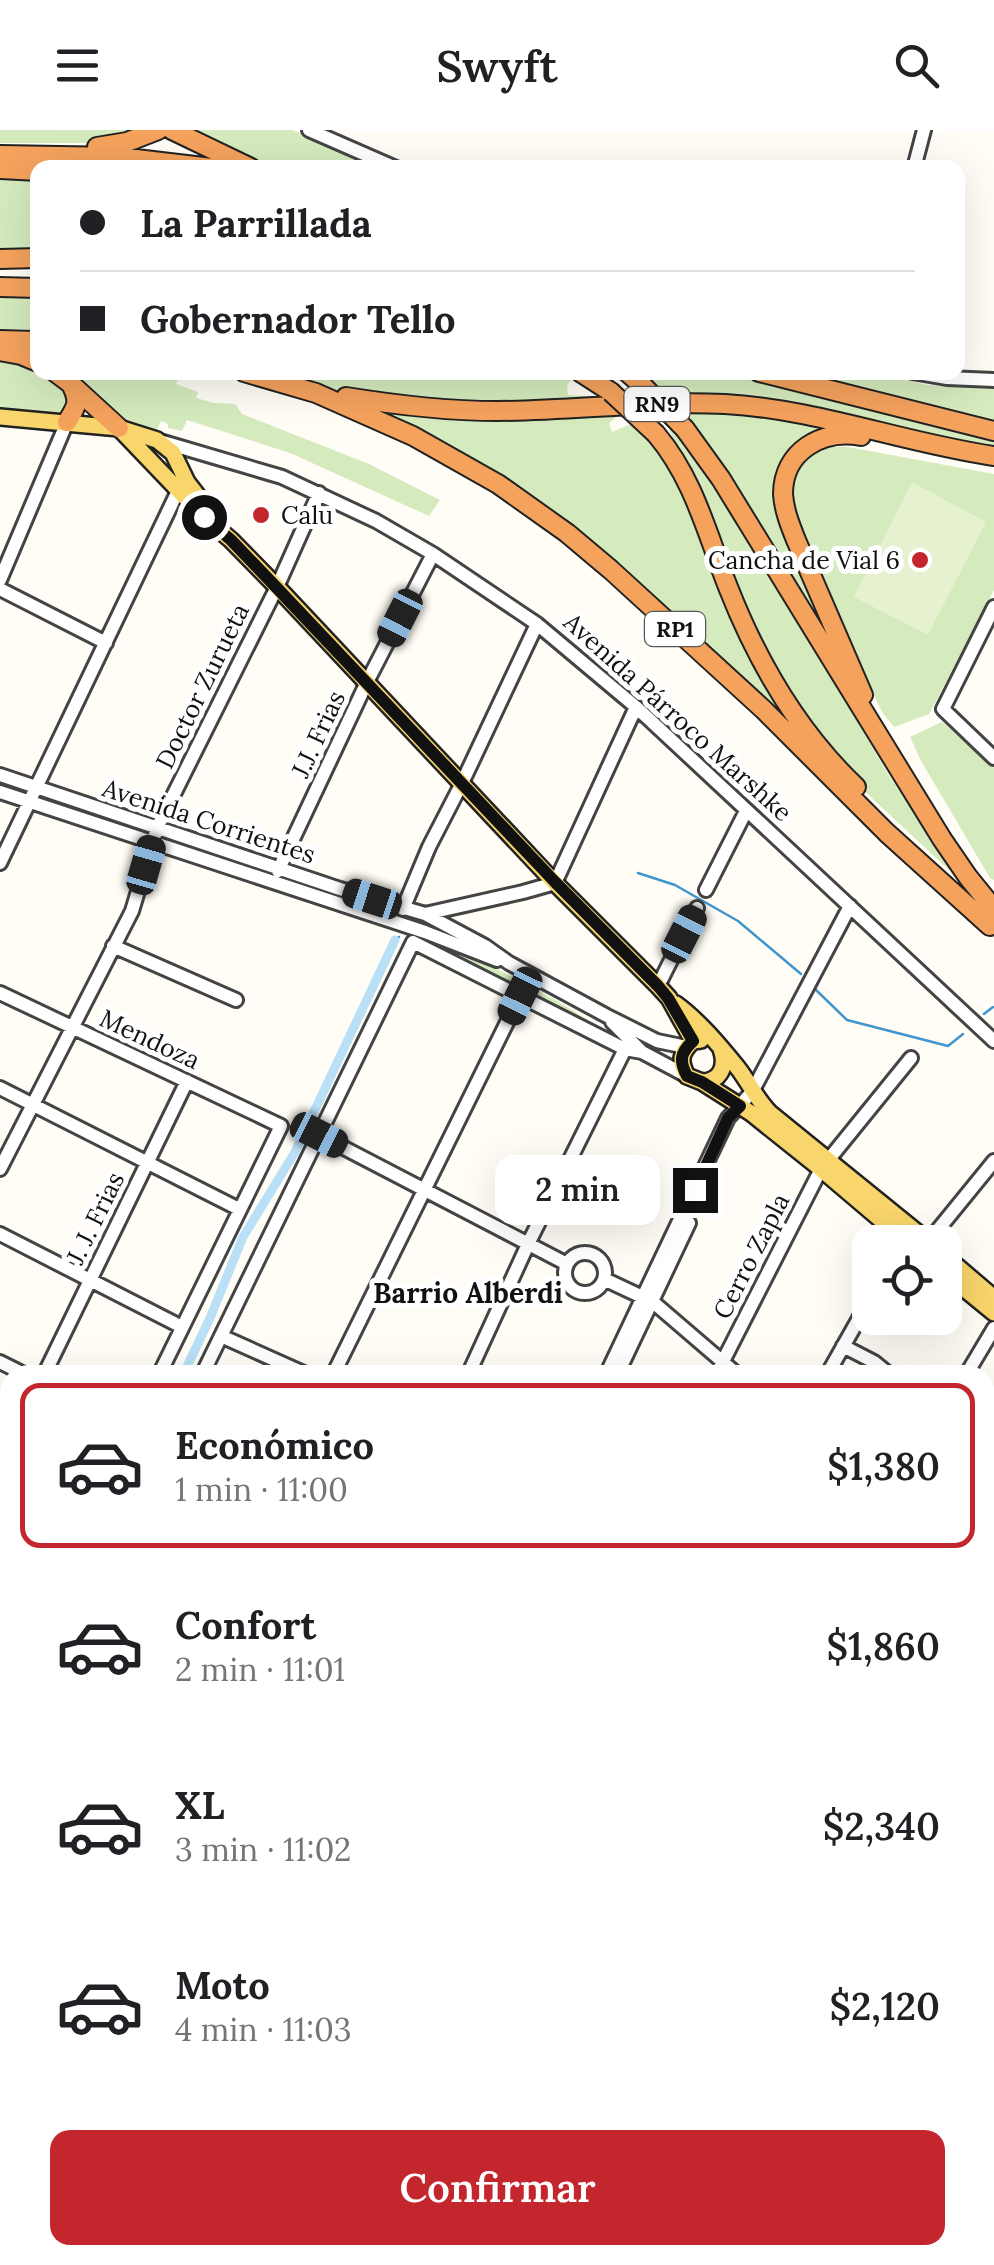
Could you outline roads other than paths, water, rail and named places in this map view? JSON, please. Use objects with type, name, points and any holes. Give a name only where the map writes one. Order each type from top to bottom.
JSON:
[{"type":"highway","points":[[0,153],[103,147],[158,130]]},
{"type":"highway","points":[[172,130],[234,160]]},
{"type":"highway","points":[[0,153],[75,160]]},
{"type":"highway","points":[[0,153],[151,160]]},
{"type":"highway","points":[[0,169],[30,171]]},
{"type":"highway","points":[[0,259],[30,258]]},
{"type":"highway","points":[[0,287],[30,288]]},
{"type":"highway","points":[[0,340],[30,341]]},
{"type":"highway","points":[[0,351],[30,359]]},
{"type":"highway","points":[[66,380],[123,432]]},
{"type":"highway","name":"RN9","points":[[273,380],[316,392],[450,410],[727,404],[802,414],[988,455]]},
{"type":"highway","name":"RP1","points":[[592,380],[656,434],[677,462],[690,486],[742,622],[790,708],[844,776],[992,922]]},
{"type":"highway","points":[[636,380],[685,429],[722,479],[968,876],[992,922]]},
{"type":"highway","points":[[791,380],[994,430]]},
{"type":"highway","points":[[65,426],[77,400],[71,384]]},
{"type":"highway","name":"RP1","points":[[316,392],[446,453],[568,533],[764,710],[887,833],[992,922]]},
{"type":"highway","points":[[882,742],[790,526],[784,498],[786,476],[796,457],[810,443],[833,434],[950,454],[988,455]]},
{"type":"main road","name":"Avenida Párroco Marshke","points":[[0,417],[123,432],[162,445]]},
{"type":"main road","name":"Avenida Párroco Marshke","points":[[0,425],[65,426]]},
{"type":"main road","points":[[123,432],[368,682],[555,882],[697,1022],[735,1064],[770,1113],[892,1225]]},
{"type":"main road","points":[[158,469],[154,463],[162,445],[173,453],[187,482],[231,540]]},
{"type":"main road","points":[[663,992],[690,1044]]},
{"type":"main road","points":[[694,1079],[714,1079],[724,1062],[718,1047],[704,1040],[690,1044],[682,1054],[680,1064],[694,1079],[825,1164]]},
{"type":"main road","points":[[962,1271],[994,1298]]},
{"type":"main road","points":[[962,1287],[994,1313]]},
{"type":"street","points":[[310,130],[378,160]]},
{"type":"street","points":[[916,160],[924,130]]},
{"type":"street","points":[[965,379],[994,380]]},
{"type":"street","points":[[0,580],[65,426]]},
{"type":"street","name":"Avenida Párroco Marshke","points":[[162,445],[259,469],[376,521],[434,554],[536,624],[636,708],[994,1041]]},
{"type":"street","points":[[0,863],[178,491]]},
{"type":"street","name":"Doctor Zurueta","points":[[0,1169],[132,911],[157,828],[318,494]]},
{"type":"street","name":"J.J. Frias","points":[[272,882],[434,554]]},
{"type":"street","points":[[0,589],[106,644]]},
{"type":"street","points":[[994,607],[990,626],[942,708],[994,758]]},
{"type":"street","points":[[403,909],[536,624]]},
{"type":"street","points":[[425,914],[555,882],[636,708]]},
{"type":"street","name":"Avenida Corrientes","points":[[0,775],[425,914],[657,1041],[690,1044]]},
{"type":"street","name":"Avenida Corrientes","points":[[0,792],[510,963]]},
{"type":"street","points":[[706,890],[746,811]]},
{"type":"street","points":[[968,876],[994,892]]},
{"type":"street","points":[[621,1365],[728,1118],[752,1092],[850,906]]},
{"type":"street","points":[[663,992],[697,908]]},
{"type":"street","points":[[207,1365],[413,942],[410,927]]},
{"type":"street","points":[[413,942],[626,1048],[642,1052]]},
{"type":"street","points":[[113,946],[236,1000]]},
{"type":"street","name":"Mendoza","points":[[0,993],[281,1126],[239,1209]]},
{"type":"street","points":[[337,1365],[520,996]]},
{"type":"street","name":"Avenida Corrientes","points":[[607,1016],[642,1052],[694,1079]]},
{"type":"street","points":[[473,1365],[626,1048]]},
{"type":"street","name":"Cerro Zapla","points":[[722,1365],[825,1164],[911,1058]]},
{"type":"street","name":"J. J. Frias","points":[[49,1365],[187,1081]]},
{"type":"street","points":[[0,1088],[239,1209],[164,1365]]},
{"type":"street","points":[[319,1135],[567,1264]]},
{"type":"street","points":[[943,1225],[994,1161]]},
{"type":"street","points":[[0,1234],[182,1327]]},
{"type":"street","points":[[582,1253],[595,1256],[604,1266],[604,1280],[590,1293],[576,1291],[565,1276],[567,1264],[582,1253]]},
{"type":"street","points":[[604,1280],[649,1300],[716,1365]]},
{"type":"street","points":[[612,1365],[649,1300]]},
{"type":"street","points":[[972,1365],[994,1328]]},
{"type":"street","points":[[832,1365],[852,1332]]},
{"type":"street","points":[[222,1336],[286,1365]]},
{"type":"street","points":[[844,1346],[878,1365]]},
{"type":"waterway","points":[[638,873],[675,885],[738,921],[801,974]]},
{"type":"waterway","points":[[395,940],[399,937]]},
{"type":"waterway","points":[[188,1365],[243,1237],[295,1152],[395,940]]},
{"type":"waterway","points":[[815,989],[847,1020],[948,1046],[963,1034]]},
{"type":"waterway","points":[[984,1014],[993,1007]]},
{"type":"place","name":"Calu","points":[[261,515]]},
{"type":"place","name":"Cancha de Vial 6","points":[[920,560]]},
{"type":"district","name":"Barrio Alberdi","points":[[468,1293]]}]
